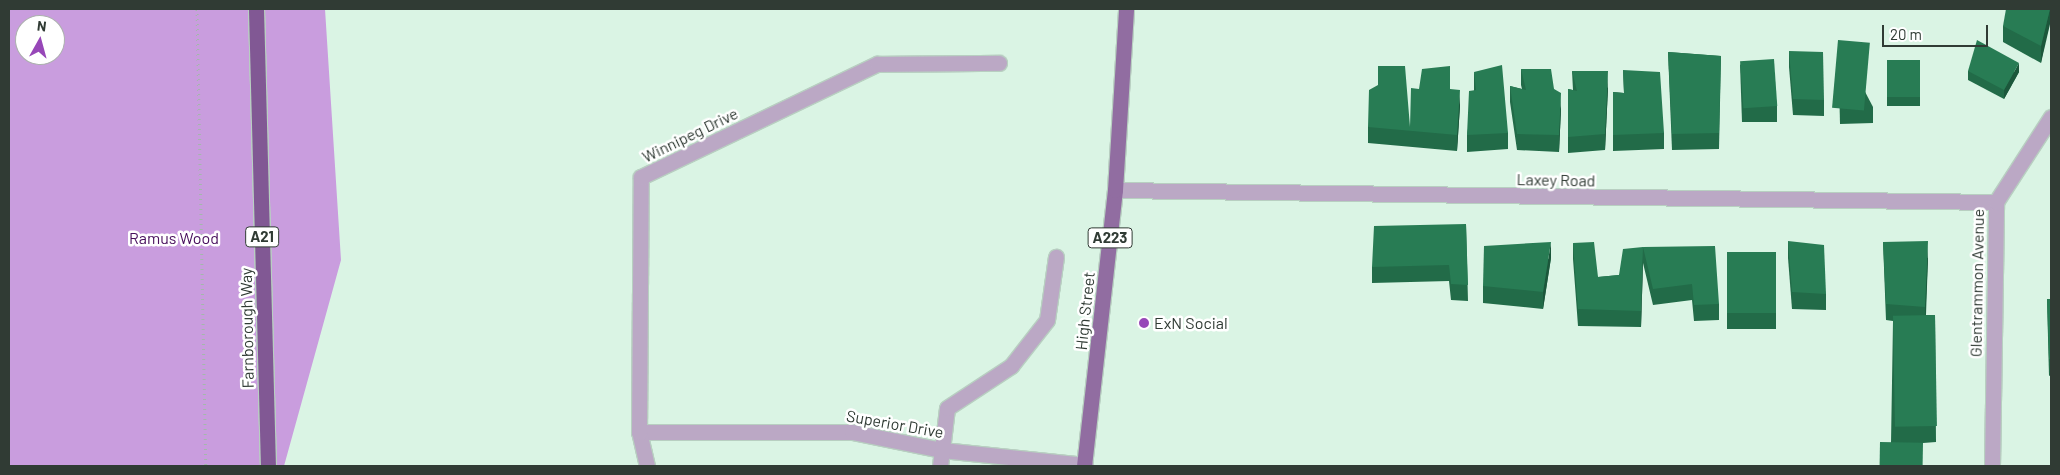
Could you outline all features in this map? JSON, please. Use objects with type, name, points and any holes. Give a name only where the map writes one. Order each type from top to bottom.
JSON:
[{"type":"highway","name":"Farnborough Way","points":[[256,9],[268,466]]},
{"type":"main road","name":"High Street","points":[[1085,466],[1115,190],[1126,9]]},
{"type":"street","name":"Winnipeg Drive","points":[[647,466],[639,432],[642,177],[877,64],[999,63]]},
{"type":"street","name":"Glentrammon Avenue","points":[[1992,466],[1996,202],[2051,117]]},
{"type":"street","name":"Laxey Road","points":[[1115,190],[1996,202]]},
{"type":"street","points":[[940,466],[948,408],[1011,366],[1047,320],[1056,257]]},
{"type":"street","name":"Superior Drive","points":[[639,432],[852,432],[942,450],[1085,466]]},
{"type":"path","points":[[197,9],[206,466]]},
{"type":"green space","name":"Ramus Wood","points":[[9,9],[325,9],[341,260],[284,466],[9,466]]},
{"type":"building","points":[[2006,9],[2050,9],[2041,46],[2003,26]]},
{"type":"building","points":[[1838,40],[1870,43],[1864,111],[1832,108]]},
{"type":"building","points":[[1977,40],[2019,63],[2004,90],[1968,71]]},
{"type":"building","points":[[1789,51],[1823,52],[1824,100],[1793,99]]},
{"type":"building","points":[[1668,52],[1721,56],[1719,133],[1672,134]]},
{"type":"building","points":[[1774,59],[1777,106],[1743,108],[1740,61]]},
{"type":"building","points":[[1887,60],[1920,60],[1920,97],[1887,97]]},
{"type":"building","points":[[1502,65],[1508,133],[1467,135],[1469,91],[1476,90],[1474,72]]},
{"type":"building","points":[[1378,66],[1405,66],[1410,127],[1411,88],[1419,89],[1422,69],[1450,66],[1450,89],[1460,90],[1457,135],[1368,127],[1369,90],[1378,85]]},
{"type":"building","points":[[1521,69],[1551,69],[1554,89],[1561,93],[1559,135],[1517,134],[1510,86],[1526,90]]},
{"type":"building","points":[[1623,70],[1660,72],[1664,133],[1613,135],[1613,92],[1624,93]]},
{"type":"building","points":[[1572,71],[1608,71],[1605,134],[1568,137],[1568,89],[1577,91]]},
{"type":"building","points":[[1466,224],[1468,285],[1451,284],[1449,265],[1372,267],[1374,226]]},
{"type":"building","points":[[1788,241],[1824,245],[1826,294],[1792,292]]},
{"type":"building","points":[[1928,241],[1925,307],[1886,304],[1883,242]]},
{"type":"building","points":[[1551,242],[1543,292],[1483,286],[1484,246]]},
{"type":"building","points":[[1594,242],[1598,277],[1619,275],[1623,249],[1643,247],[1641,311],[1578,309],[1573,243]]},
{"type":"building","points":[[1715,246],[1719,304],[1694,305],[1692,284],[1653,289],[1643,247]]},
{"type":"building","points":[[1727,252],[1776,252],[1776,313],[1727,313]]},
{"type":"building","points":[[2047,299],[2051,299],[2051,359],[2049,359]]},
{"type":"building","points":[[1935,315],[1937,426],[1895,427],[1893,316]]},
{"type":"building","points":[[1880,442],[1923,443],[1923,466],[1880,466]]},
{"type":"place","name":"ExN Social","points":[[1144,323]]}]
